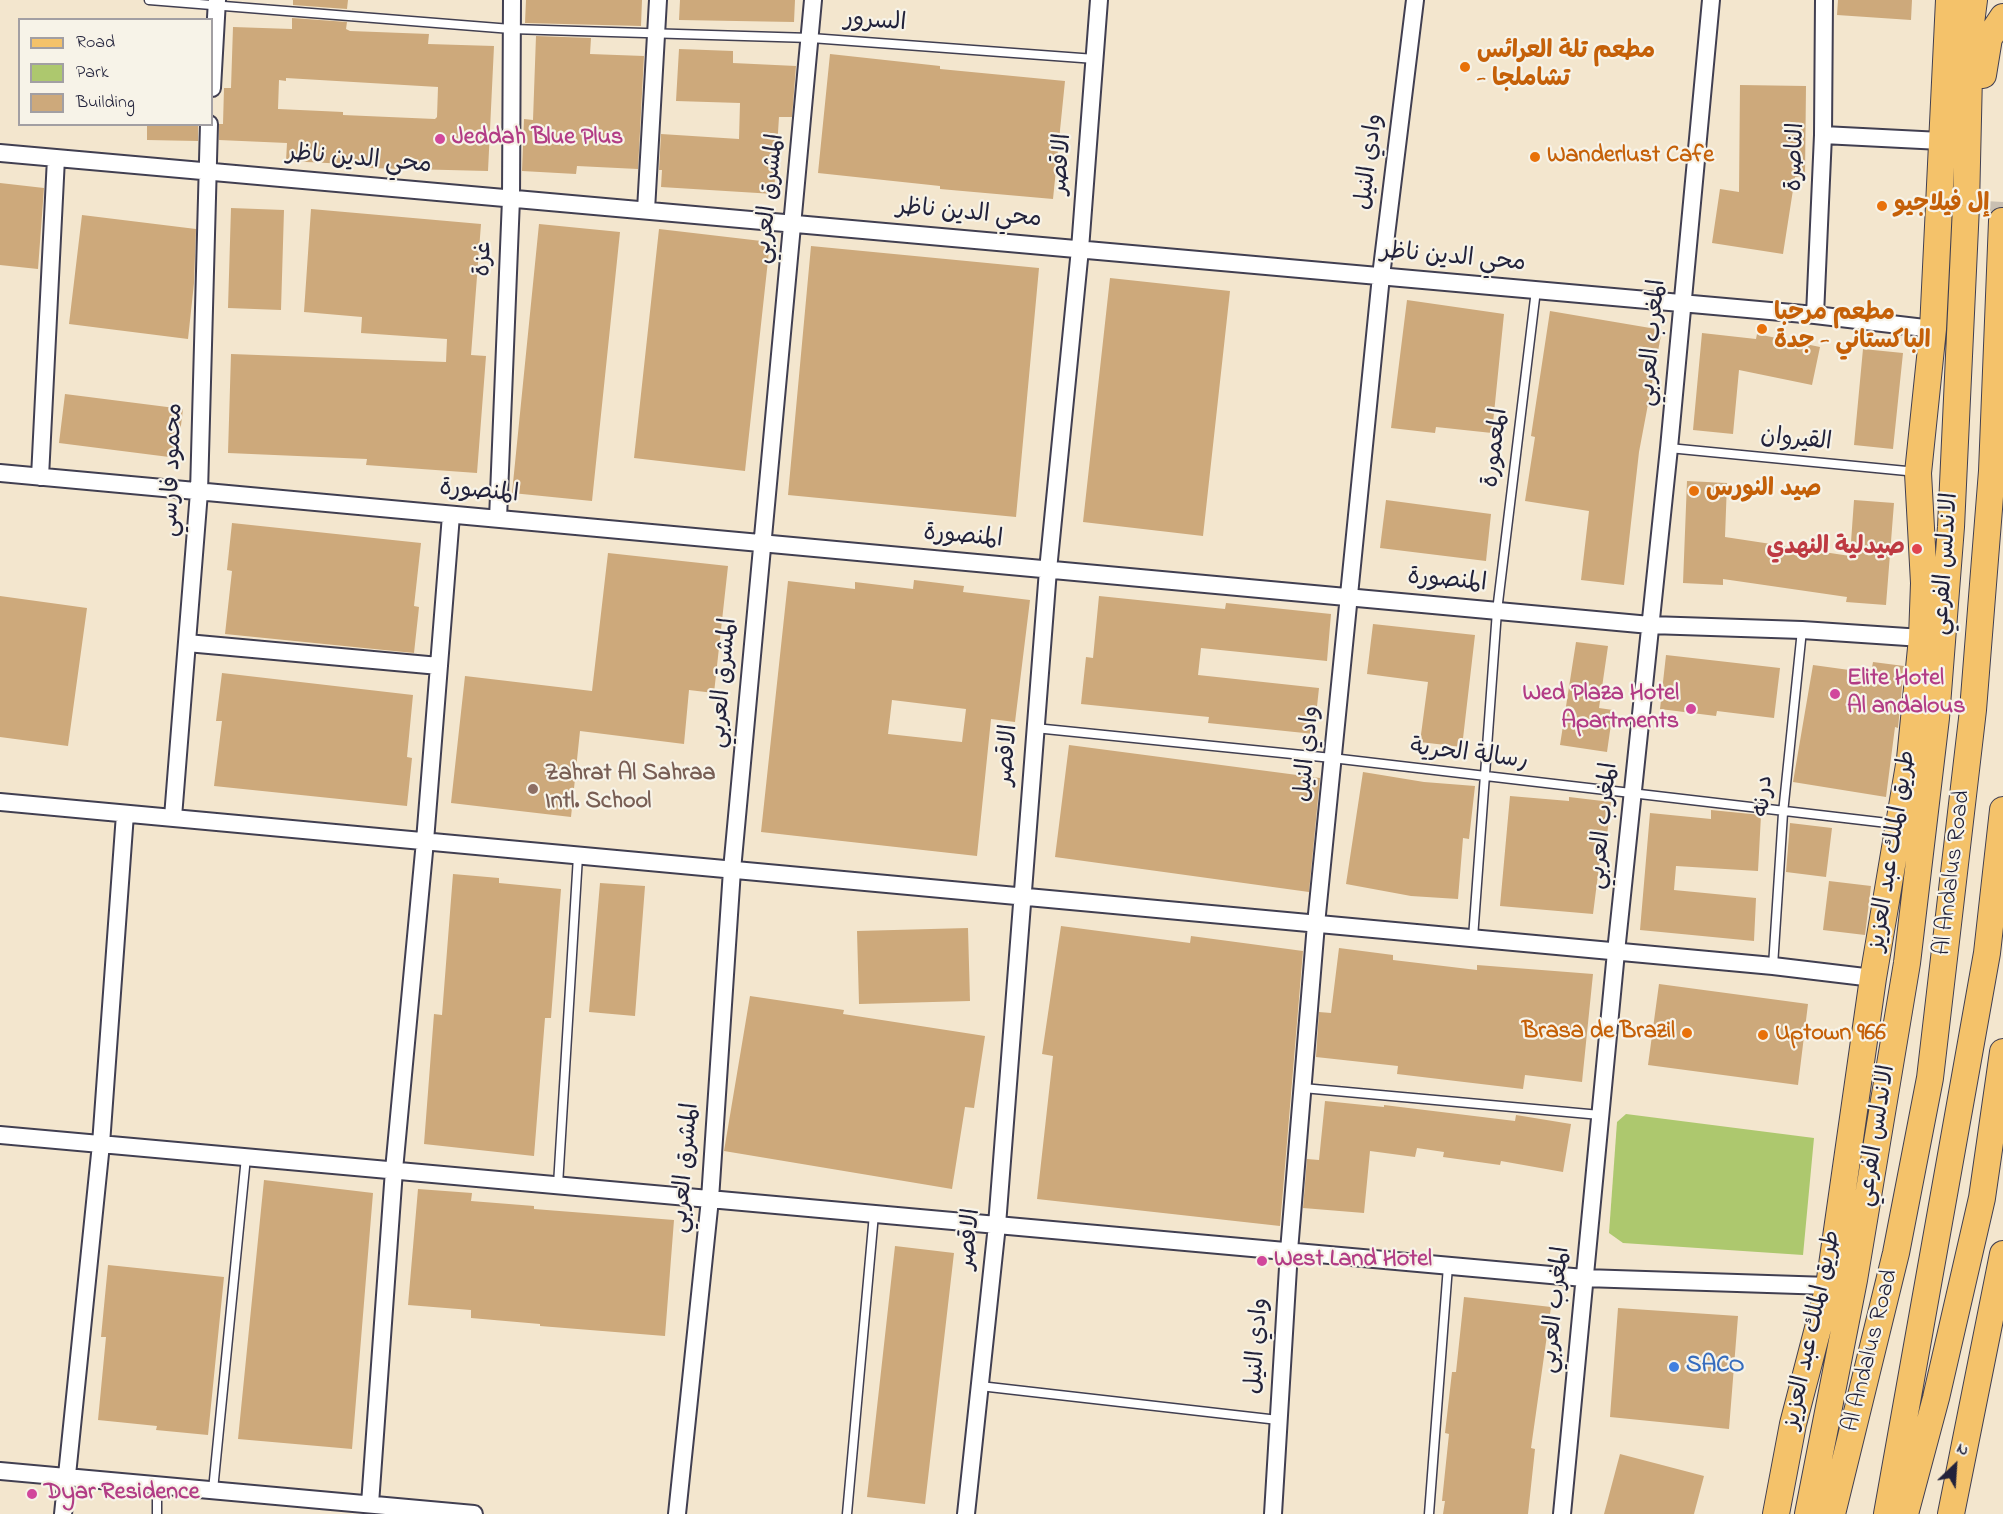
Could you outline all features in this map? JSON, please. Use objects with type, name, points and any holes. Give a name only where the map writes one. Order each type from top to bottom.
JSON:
[{"type":"main road","name":"طريق الملك عبد العزيز","points":[[1776,1514],[1793,1424],[1829,1286],[1873,978],[1897,824],[1910,759],[1922,638],[1924,583],[1918,473],[1933,329],[1948,0]]},
{"type":"main road","name":"الاندلس الفرعي","points":[[1808,1514],[1854,1281],[1899,1008],[1936,718],[1951,527],[1959,314],[1966,206],[1970,31],[1974,0]]},
{"type":"main road","points":[[1966,206],[1982,127],[1984,59],[1989,38],[2003,17]]},
{"type":"main road","name":"Al Andalus Road","points":[[1832,1514],[1896,1253],[1929,1078],[1973,710],[1992,471],[2002,221]]},
{"type":"main road","points":[[1924,583],[1959,314]]},
{"type":"main road","points":[[1899,1008],[1910,759]]},
{"type":"main road","name":"Al Andalus Road","points":[[1887,1514],[1987,953],[2003,810]]},
{"type":"main road","points":[[1905,1514],[1936,1398],[1982,1198],[2003,1052]]},
{"type":"main road","points":[[1951,1514],[2003,1254]]},
{"type":"street","name":"غزة","points":[[498,519],[511,199],[512,0]]},
{"type":"street","points":[[646,210],[658,0]]},
{"type":"street","name":"المشرق العربي","points":[[676,1514],[710,1199],[732,870],[813,0]]},
{"type":"street","name":"الاقصر","points":[[966,1514],[997,1225],[1048,570],[1080,249],[1099,0]]},
{"type":"street","name":"وادي النيل","points":[[1273,1514],[1289,1251],[1316,924],[1381,276],[1415,0]]},
{"type":"street","name":"المغرب العربي","points":[[1562,1514],[1616,951],[1670,448],[1711,0]]},
{"type":"street","name":"الناصرة","points":[[1815,315],[1823,135],[1824,0]]},
{"type":"street","points":[[213,71],[217,3]]},
{"type":"street","name":"محمود فارسي","points":[[173,817],[199,492],[209,126]]},
{"type":"street","points":[[1823,135],[1941,141]]},
{"type":"street","name":"محي الدين ناظر","points":[[0,153],[1815,315],[1933,329]]},
{"type":"street","points":[[40,477],[56,158]]},
{"type":"street","name":"المنصورة","points":[[0,473],[1650,625],[1802,630],[1922,638]]},
{"type":"street","points":[[370,1504],[394,1170],[425,842],[452,515]]},
{"type":"street","points":[[187,643],[439,666]]},
{"type":"street","points":[[0,802],[1616,951],[1873,978]]},
{"type":"street","points":[[63,1514],[101,1144],[125,814]]},
{"type":"street","points":[[0,1135],[1584,1278],[1829,1286]]},
{"type":"street","points":[[0,1471],[474,1514]]},
{"type":"lane","name":"السرور","points":[[149,0],[217,3],[512,29],[811,38],[1095,59]]},
{"type":"lane","name":"المعمورة","points":[[1473,939],[1497,611],[1536,290]]},
{"type":"lane","name":"القيروان","points":[[1670,448],[1918,473]]},
{"type":"lane","name":"درنه","points":[[1773,966],[1783,813],[1802,630]]},
{"type":"lane","name":"رسالة الحرية","points":[[1035,728],[1332,758],[1783,813],[1897,824]]},
{"type":"lane","points":[[558,1185],[578,856]]},
{"type":"lane","points":[[1303,1088],[1600,1115]]},
{"type":"lane","points":[[213,1490],[246,1157]]},
{"type":"lane","points":[[847,1514],[874,1214]]},
{"type":"lane","points":[[1429,1514],[1448,1266]]},
{"type":"lane","points":[[980,1386],[1278,1420]]},
{"type":"lane","points":[[157,1485],[157,1514]]},
{"type":"green space","points":[[1626,1114],[1814,1138],[1803,1255],[1623,1243],[1609,1233],[1617,1122]]},
{"type":"building","points":[[293,0],[348,0],[347,9],[293,5]]},
{"type":"building","points":[[526,0],[642,0],[641,26],[525,23]]},
{"type":"building","points":[[680,0],[795,0],[794,22],[679,20]]},
{"type":"building","points":[[1838,0],[1912,0],[1911,20],[1837,15]]},
{"type":"building","points":[[292,18],[347,22],[346,29],[350,31],[429,34],[428,44],[494,46],[488,171],[368,168],[368,165],[286,161],[287,143],[219,140],[219,124],[223,124],[224,88],[231,88],[233,27],[292,29]],"holes":[[[286,78],[438,87],[437,117],[435,119],[343,115],[343,112],[278,109],[279,80],[286,81]]]},
{"type":"building","points":[[536,36],[591,38],[590,54],[644,56],[638,169],[577,166],[576,174],[522,171],[524,119],[533,120]]},
{"type":"building","points":[[679,49],[733,51],[733,63],[796,66],[792,117],[779,117],[774,194],[661,187],[662,170],[659,170],[661,134],[739,139],[740,103],[676,101]]},
{"type":"building","points":[[830,54],[940,66],[940,69],[1065,81],[1053,199],[940,189],[940,186],[818,173]]},
{"type":"building","points":[[1740,85],[1806,86],[1805,177],[1795,177],[1783,254],[1712,243],[1720,189],[1739,192]]},
{"type":"building","points":[[147,126],[198,126],[198,141],[147,140]]},
{"type":"building","points":[[0,183],[44,188],[38,269],[0,265]]},
{"type":"building","points":[[231,208],[284,210],[281,310],[228,308]]},
{"type":"building","points":[[311,209],[481,224],[471,355],[486,356],[477,473],[366,465],[367,459],[228,453],[231,354],[446,362],[447,339],[361,333],[362,317],[304,312]]},
{"type":"building","points":[[82,215],[196,229],[194,283],[188,339],[69,324]]},
{"type":"building","points":[[539,224],[620,232],[592,501],[512,493]]},
{"type":"building","points":[[659,229],[770,242],[745,471],[634,458]]},
{"type":"building","points":[[811,246],[1039,268],[1016,517],[788,495]]},
{"type":"building","points":[[1110,278],[1230,291],[1203,536],[1083,522]]},
{"type":"building","points":[[1407,300],[1504,314],[1492,433],[1436,427],[1435,433],[1391,428]]},
{"type":"building","points":[[1550,311],[1662,330],[1639,452],[1624,585],[1581,580],[1589,511],[1525,501],[1535,437],[1531,436]]},
{"type":"building","points":[[1702,333],[1756,339],[1757,334],[1820,347],[1812,385],[1739,370],[1733,434],[1693,430]]},
{"type":"building","points":[[1863,349],[1903,353],[1893,449],[1854,445]]},
{"type":"building","points":[[65,394],[183,409],[177,458],[59,443]]},
{"type":"building","points":[[1687,481],[1727,483],[1725,537],[1850,556],[1854,500],[1894,503],[1886,605],[1846,602],[1847,597],[1723,579],[1723,585],[1683,583]]},
{"type":"building","points":[[1386,500],[1491,514],[1486,561],[1380,548]]},
{"type":"building","points":[[232,523],[421,543],[414,606],[419,607],[414,653],[225,634],[232,571],[227,570]]},
{"type":"building","points":[[608,553],[728,566],[714,693],[689,690],[684,744],[580,731],[571,817],[451,803],[465,676],[592,691]]},
{"type":"building","points":[[914,580],[964,586],[963,592],[1030,600],[1015,722],[991,719],[977,856],[761,832],[788,581],[855,589],[855,582],[913,589]],"holes":[[[892,700],[966,709],[962,742],[888,734]]]},
{"type":"building","points":[[0,596],[87,608],[68,746],[0,737]]},
{"type":"building","points":[[1099,596],[1225,609],[1226,603],[1331,614],[1327,661],[1201,648],[1198,675],[1319,688],[1314,734],[1208,723],[1209,717],[1081,704],[1086,657],[1093,658]]},
{"type":"building","points":[[1373,624],[1475,635],[1462,747],[1420,742],[1428,682],[1367,674]]},
{"type":"building","points":[[1576,642],[1608,646],[1599,708],[1613,710],[1607,752],[1560,745]]},
{"type":"building","points":[[1666,655],[1780,668],[1774,718],[1717,711],[1716,716],[1660,709]]},
{"type":"building","points":[[1873,662],[1904,666],[1898,728],[1895,727],[1886,797],[1793,782],[1813,665],[1871,673]]},
{"type":"building","points":[[222,673],[413,695],[407,757],[412,758],[407,806],[214,786],[222,721],[216,721]]},
{"type":"building","points":[[1069,745],[1320,778],[1309,892],[1055,857]]},
{"type":"building","points":[[1363,772],[1424,782],[1475,786],[1469,839],[1463,838],[1458,899],[1411,896],[1346,884]]},
{"type":"building","points":[[1510,796],[1569,801],[1569,797],[1611,802],[1605,852],[1601,851],[1593,914],[1500,906]]},
{"type":"building","points":[[1711,810],[1761,815],[1758,871],[1676,866],[1674,890],[1756,898],[1754,941],[1640,930],[1650,813],[1711,819]]},
{"type":"building","points":[[1790,823],[1832,828],[1826,877],[1786,872]]},
{"type":"building","points":[[453,874],[499,878],[499,883],[561,889],[551,1018],[545,1018],[534,1156],[424,1144],[434,1014],[442,1015]]},
{"type":"building","points":[[1829,881],[1871,886],[1865,935],[1823,930]]},
{"type":"building","points":[[600,883],[645,886],[635,1016],[589,1012]]},
{"type":"building","points":[[1061,926],[1190,943],[1191,936],[1303,951],[1280,1226],[1037,1199],[1053,1056],[1042,1054]]},
{"type":"building","points":[[968,928],[970,1001],[859,1004],[857,931]]},
{"type":"building","points":[[1339,948],[1393,955],[1393,960],[1477,970],[1477,965],[1593,974],[1582,1082],[1525,1075],[1523,1089],[1397,1074],[1398,1066],[1316,1057],[1319,1012],[1331,1013]]},
{"type":"building","points":[[1659,984],[1808,1004],[1798,1085],[1648,1065]]},
{"type":"building","points":[[750,996],[844,1010],[843,1014],[985,1036],[974,1108],[965,1107],[952,1189],[724,1151]]},
{"type":"building","points":[[1325,1101],[1384,1107],[1384,1105],[1515,1121],[1516,1115],[1571,1124],[1563,1172],[1501,1161],[1500,1165],[1443,1157],[1444,1152],[1417,1148],[1415,1157],[1370,1151],[1364,1213],[1303,1208],[1307,1159],[1319,1160]]},
{"type":"building","points":[[264,1180],[373,1193],[352,1449],[238,1439]]},
{"type":"building","points":[[418,1189],[472,1193],[471,1201],[534,1206],[534,1209],[674,1220],[665,1336],[471,1318],[471,1310],[408,1305]]},
{"type":"building","points":[[895,1246],[954,1253],[925,1504],[867,1497]]},
{"type":"building","points":[[108,1265],[224,1277],[208,1435],[156,1430],[157,1426],[98,1420],[106,1337],[101,1337]]},
{"type":"building","points":[[1464,1297],[1551,1307],[1531,1448],[1535,1449],[1528,1514],[1443,1514],[1445,1501],[1442,1501],[1449,1434],[1445,1433],[1452,1372],[1456,1372]]},
{"type":"building","name":"SACO","points":[[1618,1308],[1738,1316],[1729,1429],[1610,1417]]},
{"type":"building","points":[[1620,1454],[1704,1476],[1694,1514],[1604,1514]]},
{"type":"tunnel","points":[[2002,221],[2003,202]]},
{"type":"place","name":"مطعم تلة العرائس - تشاملجا","points":[[1465,67]]},
{"type":"place","name":"Jeddah Blue Plus","points":[[440,139]]},
{"type":"place","name":"Wanderlust Cafe","points":[[1535,157]]},
{"type":"place","name":"إل فيلاجيو","points":[[1882,206]]},
{"type":"place","name":"مطعم مرحبا الباكستاني - جدة","points":[[1762,329]]},
{"type":"place","name":"صيد النورس","points":[[1694,491]]},
{"type":"place","name":"صيدلية النهدي","points":[[1917,549]]},
{"type":"place","name":"Elite Hotel Al andalous","points":[[1835,694]]},
{"type":"place","name":"Wed Plaza Hotel Apartments","points":[[1691,709]]},
{"type":"place","name":"Zahrat Al Sahraa Intl. School","points":[[533,789]]},
{"type":"place","name":"Brasa de Brazil","points":[[1687,1033]]},
{"type":"place","name":"Uptown 966","points":[[1763,1035]]},
{"type":"place","name":"West Land Hotel","points":[[1262,1261]]},
{"type":"place","name":"SACO","points":[[1674,1367]]},
{"type":"place","name":"Dyar Residence","points":[[32,1494]]}]
